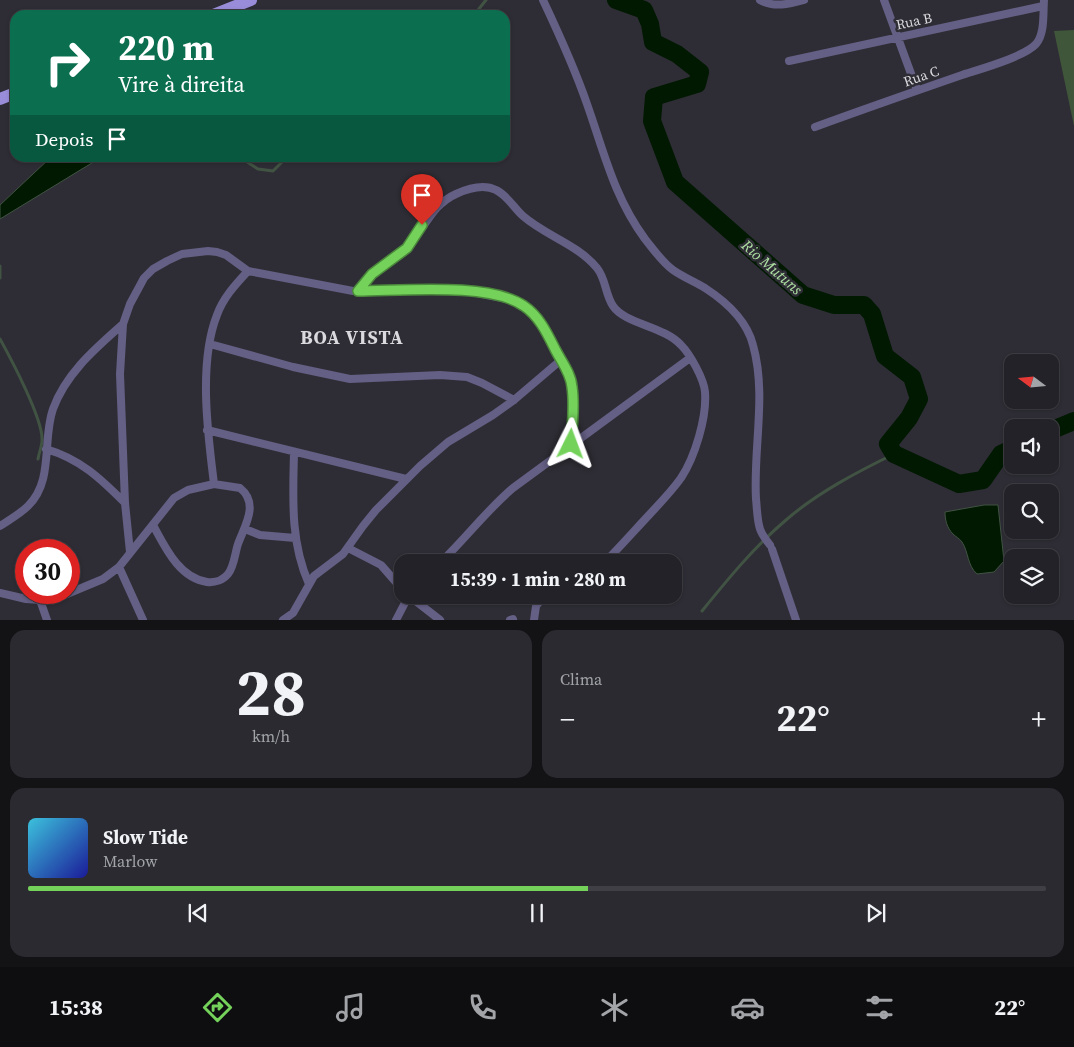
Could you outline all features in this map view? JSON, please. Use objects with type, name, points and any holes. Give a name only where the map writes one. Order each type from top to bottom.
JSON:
[{"type":"main road","points":[[226,10],[252,0]]},
{"type":"street","points":[[543,0],[587,103],[613,182],[632,220],[646,241],[665,263],[721,300],[749,332],[758,366],[759,401],[755,480],[760,528],[771,547],[796,620]]},
{"type":"street","points":[[760,0],[768,4],[779,5],[804,0]]},
{"type":"street","points":[[884,0],[917,90]]},
{"type":"street","name":"Rua B","points":[[790,61],[1044,3]]},
{"type":"street","name":"Rua C","points":[[815,126],[1020,54],[1038,42],[1044,3]]},
{"type":"street","points":[[358,291],[372,274],[407,248],[433,211],[444,201],[456,194],[474,188],[491,188],[501,193],[537,226],[587,257],[602,275],[609,297],[616,309],[626,316],[670,335],[683,347],[703,382],[705,390],[705,402],[698,441],[682,476],[670,492],[612,554]]},
{"type":"street","points":[[130,552],[125,503],[120,374],[123,324],[130,304],[144,278],[167,261],[182,254],[208,251],[226,255],[248,271],[358,291],[462,290],[512,300],[533,313],[547,332],[571,379],[571,444]]},
{"type":"street","points":[[214,484],[208,430],[207,377],[210,344],[216,316],[221,306],[233,287],[248,271]]},
{"type":"street","points":[[0,526],[28,507],[41,489],[45,472],[50,420],[54,407],[68,381],[92,351],[123,324]]},
{"type":"street","points":[[210,344],[293,367],[350,379],[440,375],[467,377],[514,400]]},
{"type":"street","points":[[448,554],[498,500],[571,444],[690,358]]},
{"type":"street","points":[[283,620],[293,613],[314,576],[343,554],[363,526],[406,479],[448,442],[494,415],[561,360]]},
{"type":"street","points":[[208,430],[406,479]]},
{"type":"street","points":[[46,449],[73,459],[87,468],[125,503]]},
{"type":"street","points":[[294,452],[295,538],[300,562],[309,584]]},
{"type":"street","points":[[80,589],[103,579],[120,566],[174,498],[188,490],[214,484],[236,486],[247,494],[248,521],[238,544],[230,572],[224,578],[211,582],[200,580],[181,568],[167,550],[153,525]]},
{"type":"street","points":[[245,529],[263,536],[295,538]]},
{"type":"street","points":[[348,548],[381,565],[394,580]]},
{"type":"street","points":[[120,566],[143,620]]},
{"type":"street","points":[[0,593],[15,596]]},
{"type":"street","points":[[41,604],[47,620]]},
{"type":"street","points":[[396,620],[404,604]]},
{"type":"street","points":[[420,604],[440,620]]},
{"type":"street","points":[[534,620],[538,604]]},
{"type":"shaded area","points":[[1074,30],[1074,126],[1054,31]]},
{"type":"shaded area","points":[[46,162],[93,162],[0,219],[0,205]]},
{"type":"shaded area","points":[[984,505],[998,505],[1004,561],[994,572],[977,574],[971,567],[962,542],[948,527],[945,512]]},
{"type":"waterway","points":[[478,10],[486,0]]},
{"type":"waterway","name":"Rio Mutuns","points":[[616,0],[644,10],[650,24],[653,42],[677,54],[700,72],[697,84],[654,97],[652,121],[675,182],[803,295],[834,305],[864,305],[872,314],[885,356],[912,377],[919,399],[909,418],[888,444],[894,454],[959,484],[983,480],[1001,454],[1004,453]]},
{"type":"waterway","points":[[247,162],[258,169],[273,171],[282,162]]},
{"type":"waterway","points":[[0,266],[0,278]]},
{"type":"waterway","points":[[0,339],[26,389],[41,430],[42,445],[38,459]]},
{"type":"waterway","name":"Rio Mutuns","points":[[1059,427],[1074,421]]},
{"type":"waterway","points":[[702,611],[752,552],[798,510],[838,484],[894,454]]},
{"type":"district","name":"BOA VISTA","points":[[352,337]]},
{"type":"route","points":[[422,225],[407,248],[372,274],[358,291],[462,290],[488,294],[523,305],[533,313],[547,332],[571,379],[573,403],[571,444]]}]
